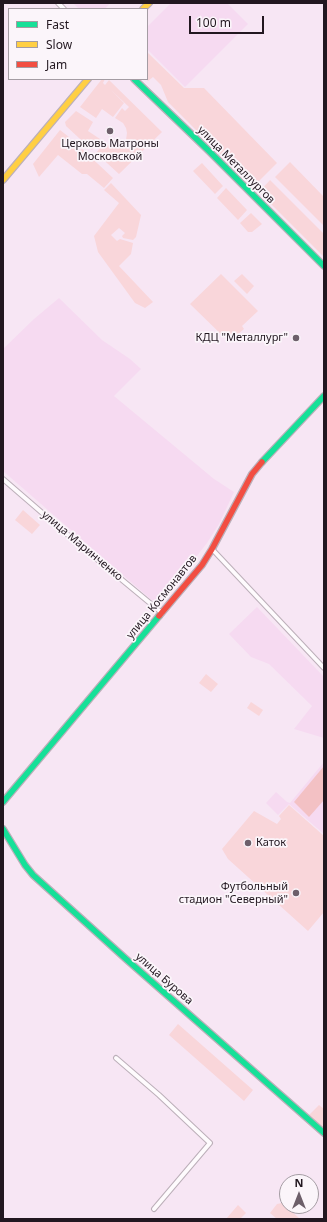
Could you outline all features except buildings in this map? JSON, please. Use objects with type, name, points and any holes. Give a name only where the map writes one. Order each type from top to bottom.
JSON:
[{"type":"main road","points":[[3,180],[87,80]]},
{"type":"main road","name":"улица Металлургов","points":[[135,80],[209,151],[324,266]]},
{"type":"main road","name":"улица Космонавтов","points":[[3,802],[202,565],[252,474],[324,396]]},
{"type":"main road","name":"улица Бурова","points":[[3,829],[25,865],[33,875],[324,1133]]},
{"type":"street","name":"улица Маринченко","points":[[3,479],[68,536],[162,613]]},
{"type":"street","points":[[212,549],[324,668]]},
{"type":"street","points":[[116,1058],[159,1095],[210,1143],[154,1209]]},
{"type":"shaded area","points":[[73,3],[110,3],[106,8],[78,8]]},
{"type":"shaded area","points":[[171,3],[227,3],[248,24],[185,87],[148,50],[148,26]]},
{"type":"shaded area","points":[[148,53],[184,88],[204,88],[277,163],[253,187],[168,102],[161,85],[153,77],[148,81]]},
{"type":"shaded area","points":[[101,80],[104,80],[103,83],[105,85],[109,80],[162,132],[119,174],[96,153],[105,143],[111,147],[119,147],[126,140],[126,128],[123,123],[115,118],[122,108],[125,111],[129,107],[111,90],[124,103],[113,117],[102,109],[96,118],[80,107]]},
{"type":"shaded area","points":[[76,111],[93,122],[88,131],[100,139],[92,150],[66,126],[65,122]]},
{"type":"shaded area","points":[[60,130],[69,137],[67,140],[79,151],[82,149],[113,178],[104,188],[87,174],[82,174],[58,155],[39,177],[33,164]]},
{"type":"shaded area","points":[[290,162],[324,197],[324,226],[275,177]]},
{"type":"shaded area","points":[[202,163],[223,186],[215,194],[193,171]]},
{"type":"shaded area","points":[[270,180],[324,234],[324,257],[259,192]]},
{"type":"shaded area","points":[[111,183],[141,215],[136,237],[133,240],[123,238],[122,236],[125,233],[119,228],[111,235],[117,241],[120,239],[133,243],[131,254],[119,266],[153,302],[145,308],[135,303],[98,252],[94,236],[119,203],[104,190]]},
{"type":"shaded area","points":[[226,188],[247,210],[238,220],[217,198]]},
{"type":"shaded area","points":[[251,213],[262,224],[252,232],[248,232],[240,223]]},
{"type":"shaded area","points":[[221,274],[258,311],[242,326],[244,329],[229,342],[190,304]]},
{"type":"shaded area","points":[[242,274],[254,286],[247,294],[234,281]]},
{"type":"shaded area","points":[[59,298],[102,340],[130,359],[141,369],[114,396],[214,479],[234,492],[219,524],[207,543],[161,602],[154,602],[3,471],[3,349],[34,319]]},
{"type":"shaded area","points":[[23,510],[40,525],[32,534],[15,520]]},
{"type":"shaded area","points":[[257,607],[324,677],[324,738],[294,729],[312,706],[269,664],[251,657],[229,634]]},
{"type":"shaded area","points":[[206,674],[218,684],[211,692],[199,683]]},
{"type":"shaded area","points":[[251,702],[263,710],[259,716],[247,708]]},
{"type":"shaded area","points":[[324,762],[324,834],[289,804],[278,815],[266,803],[276,792],[290,803]]},
{"type":"shaded area","points":[[324,766],[324,800],[309,817],[294,802]]},
{"type":"shaded area","points":[[289,805],[324,836],[324,912],[308,931],[228,859],[222,849],[254,811],[277,824],[281,819],[279,816]]},
{"type":"shaded area","points":[[178,1024],[253,1090],[244,1101],[169,1035]]},
{"type":"shaded area","points":[[319,1105],[324,1109],[324,1128],[309,1115]]},
{"type":"shaded area","points":[[279,1204],[279,1214],[294,1214],[300,1219],[277,1219],[270,1213]]},
{"type":"shaded area","points":[[238,1205],[246,1213],[240,1219],[226,1219]]},
{"type":"traffic: fast","points":[[135,80],[209,151],[324,266]]},
{"type":"traffic: fast","points":[[262,462],[324,396]]},
{"type":"traffic: fast","points":[[3,802],[159,616]]},
{"type":"traffic: fast","points":[[3,829],[25,865],[33,875],[324,1133]]},
{"type":"traffic: slow","points":[[144,8],[149,3]]},
{"type":"traffic: slow","points":[[3,180],[87,80]]},
{"type":"traffic: jam","points":[[159,616],[202,565],[252,474],[262,462]]},
{"type":"place","name":"Церковь Матроны Московской","points":[[110,131]]},
{"type":"place","name":"КДЦ \"Металлург\"","points":[[296,338]]},
{"type":"place","name":"Каток","points":[[248,843]]},
{"type":"place","name":"Футбольный стадион \"Северный\"","points":[[296,893]]}]
